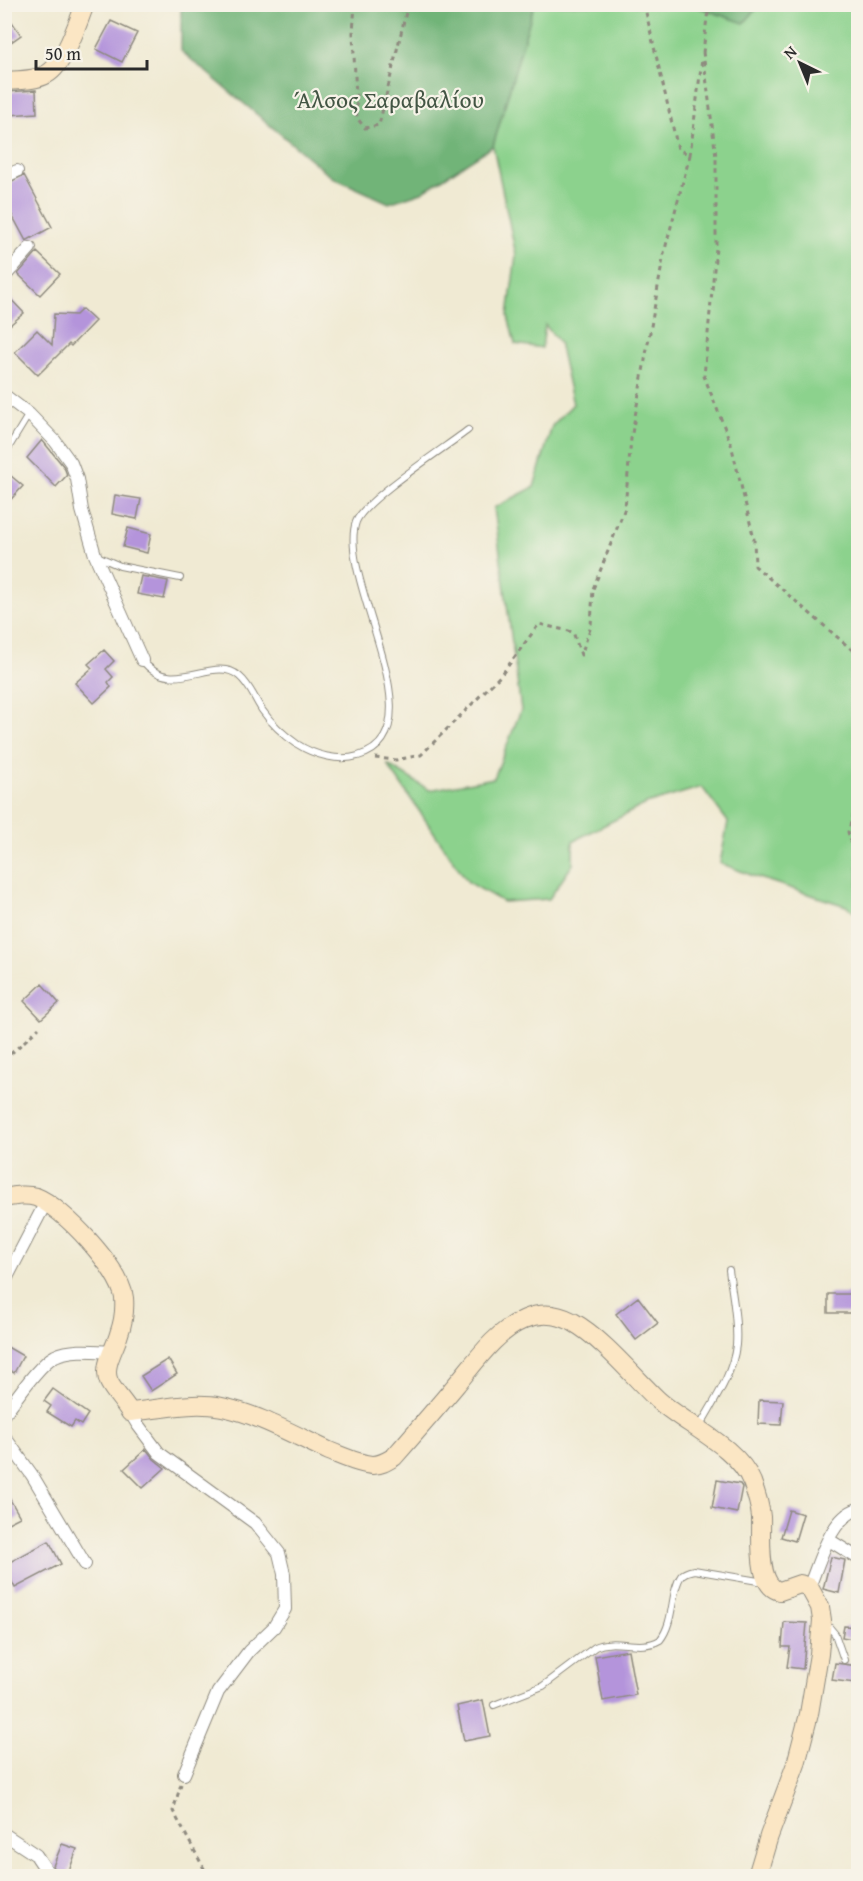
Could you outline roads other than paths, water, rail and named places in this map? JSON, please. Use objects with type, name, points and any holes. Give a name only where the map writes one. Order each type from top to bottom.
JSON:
[{"type":"street","points":[[4,81],[44,76],[53,70],[85,4]]},
{"type":"street","points":[[4,177],[17,171]]},
{"type":"street","points":[[4,277],[30,248]]},
{"type":"street","points":[[4,395],[29,414],[55,441],[71,463],[95,555],[142,660]]},
{"type":"street","points":[[4,1198],[24,1195],[36,1197],[46,1203],[80,1232],[108,1263],[121,1284],[124,1298],[123,1324],[107,1365],[109,1384],[159,1454],[255,1523],[279,1553],[284,1574],[285,1609],[274,1627],[249,1650],[218,1692],[184,1774]]},
{"type":"street","points":[[4,1283],[46,1203]]},
{"type":"street","points":[[130,1412],[187,1405],[207,1404],[224,1407],[342,1456],[364,1463],[384,1463],[394,1457],[485,1351],[507,1329],[524,1319],[541,1314],[556,1316],[573,1323],[605,1347],[660,1401],[735,1458],[751,1479],[759,1507],[762,1554],[767,1582],[772,1588],[780,1591],[800,1584],[809,1587],[820,1607],[822,1620],[819,1654],[808,1714],[796,1764],[769,1836],[757,1876]]},
{"type":"street","points":[[4,1414],[50,1359],[70,1352],[112,1352]]},
{"type":"street","points":[[4,1436],[32,1475],[85,1564]]},
{"type":"street","points":[[809,1587],[829,1540],[841,1519],[858,1509]]},
{"type":"street","points":[[829,1540],[858,1558]]},
{"type":"street","points":[[4,1834],[36,1855],[48,1873]]},
{"type":"lane","points":[[4,454],[29,414]]},
{"type":"lane","points":[[142,660],[148,668],[160,675],[175,677],[215,671],[237,674],[247,684],[263,711],[279,730],[299,746],[320,755],[340,759],[355,757],[371,751],[383,739],[392,704],[387,670],[360,586],[354,540],[355,524],[368,504],[468,430]]},
{"type":"lane","points":[[95,555],[120,566],[180,578]]},
{"type":"lane","points":[[699,1429],[722,1386],[734,1357],[736,1333],[729,1270]]},
{"type":"lane","points":[[494,1705],[543,1686],[603,1643],[645,1646],[660,1640],[669,1624],[679,1579],[687,1572],[694,1570],[767,1582]]},
{"type":"lane","points":[[822,1620],[835,1634],[844,1660]]},
{"type":"park label","name":"Άλσος Σαραβαλίου","points":[[389,99]]}]
